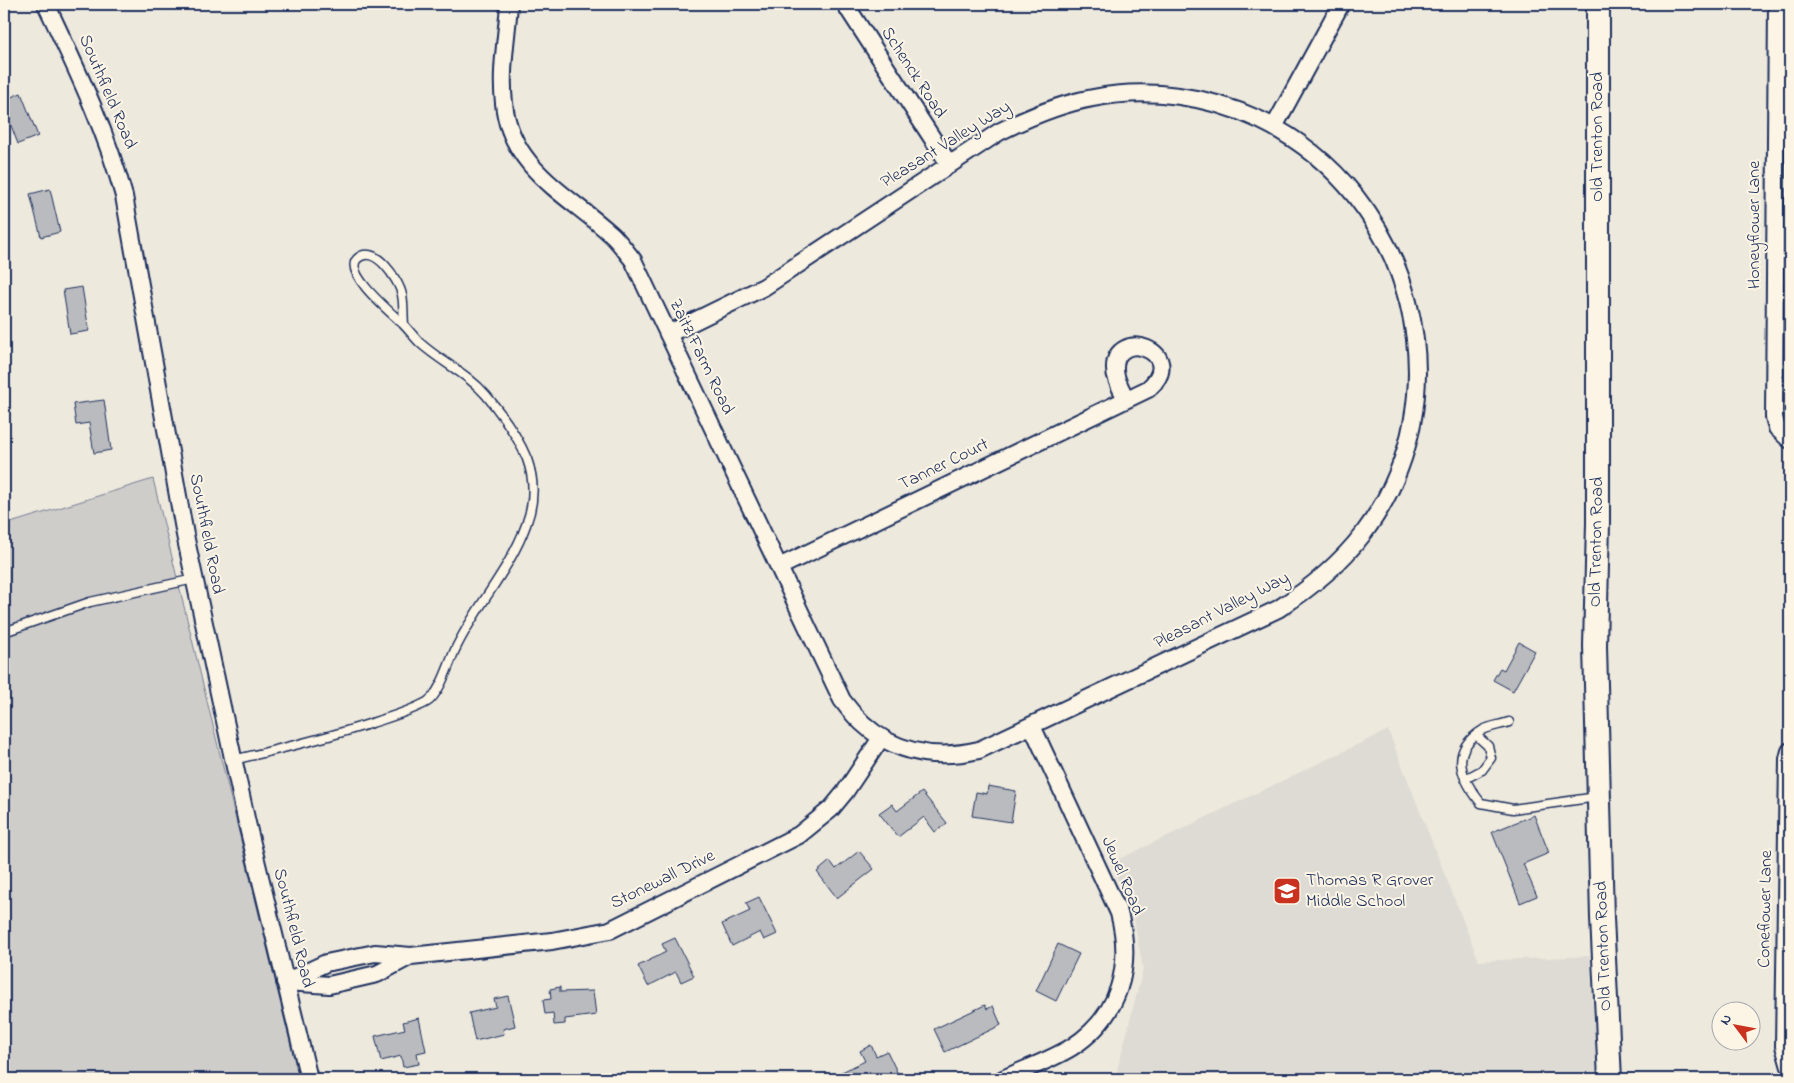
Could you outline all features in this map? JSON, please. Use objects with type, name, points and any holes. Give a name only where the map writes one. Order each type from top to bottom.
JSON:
[{"type":"main road","name":"Old Trenton Road","points":[[1598,4],[1598,523],[1595,646],[1610,1079]]},
{"type":"street","name":"Southfield Road","points":[[46,4],[98,115],[113,154],[124,196],[194,578],[234,760],[309,1079]]},
{"type":"street","name":"Zaitz Farm Road","points":[[510,4],[504,103],[514,141],[538,175],[612,235],[633,260],[842,700],[864,725],[881,738]]},
{"type":"street","name":"Schenck Road","points":[[845,4],[949,164]]},
{"type":"street","points":[[1274,127],[1341,4]]},
{"type":"street","name":"Honeyflower Lane","points":[[1777,4],[1774,417],[1777,428],[1790,440]]},
{"type":"street","name":"Pleasant Valley Way","points":[[668,334],[764,286],[999,132],[1030,116],[1085,100],[1124,94],[1163,94],[1214,103],[1246,113],[1274,127],[1321,160],[1342,180],[1364,206],[1382,235],[1395,261],[1406,293],[1415,341],[1417,382],[1414,416],[1406,448],[1394,480],[1379,510],[1364,534],[1342,559],[1302,594],[1278,609],[997,743],[961,754],[940,756],[899,747],[881,738]]},
{"type":"street","name":"Tanner Court","points":[[779,567],[1126,399]]},
{"type":"street","name":"Jewel Road","points":[[1003,1079],[1071,1048],[1099,1024],[1118,992],[1124,973],[1126,954],[1124,932],[1119,913],[1032,726]]},
{"type":"street","name":"Stonewall Drive","points":[[285,982],[328,985],[377,974],[412,956],[552,941],[610,930],[799,835],[816,823],[845,792],[881,738]]},
{"type":"street","name":"Coneflower Lane","points":[[1790,751],[1788,759],[1784,1046],[1790,1067]]},
{"type":"lane","points":[[234,760],[319,741],[396,715],[429,701],[444,676],[468,624],[511,556],[526,526],[532,504],[533,485],[526,459],[510,430],[480,389],[468,377],[419,342],[404,324],[362,284],[354,271],[354,263],[358,258],[365,254],[372,255],[379,260],[398,284],[402,295],[404,324]]},
{"type":"lane","points":[[4,632],[90,602],[194,578]]},
{"type":"lane","points":[[1509,722],[1483,730],[1468,744],[1460,757],[1465,779],[1481,803],[1513,809],[1599,797]]},
{"type":"lane","points":[[1465,779],[1482,770],[1491,758],[1488,746],[1477,736]]},
{"type":"shaded area","points":[[153,479],[299,1079],[4,1079],[4,525]]},
{"type":"shaded area","name":"Thomas R Grover Middle School","points":[[1388,730],[1479,961],[1590,956],[1597,1079],[1115,1079],[1143,969],[1134,919],[1111,863]]},
{"type":"building","points":[[21,93],[38,136],[18,144],[4,107],[4,100]]},
{"type":"building","points":[[50,189],[60,232],[41,237],[30,194]]},
{"type":"building","points":[[82,287],[89,331],[70,334],[63,290]]},
{"type":"building","points":[[104,400],[111,450],[94,453],[89,423],[76,425],[73,404]]},
{"type":"building","points":[[1519,642],[1535,651],[1513,691],[1493,680],[1500,668],[1504,670]]},
{"type":"building","points":[[988,786],[1016,791],[1011,822],[972,816],[976,792],[987,794]]},
{"type":"building","points":[[922,792],[947,823],[935,832],[924,817],[898,837],[879,813],[892,804],[897,811]]},
{"type":"building","points":[[1534,815],[1549,853],[1523,864],[1537,896],[1520,903],[1492,832]]},
{"type":"building","points":[[859,851],[874,869],[837,898],[817,872],[830,861],[836,869]]},
{"type":"building","points":[[759,897],[777,934],[764,940],[760,932],[732,946],[722,924],[750,911],[746,903]]},
{"type":"building","points":[[675,938],[694,976],[681,982],[676,972],[648,986],[638,966],[666,952],[662,944]]},
{"type":"building","points":[[1058,944],[1079,954],[1056,1001],[1036,991]]},
{"type":"building","points":[[560,987],[560,992],[593,991],[596,1015],[565,1019],[565,1024],[554,1025],[553,1013],[545,1014],[543,1000],[551,999],[550,989]]},
{"type":"building","points":[[508,996],[515,1026],[503,1029],[504,1034],[475,1041],[469,1013],[496,1007],[494,999]]},
{"type":"building","points":[[985,1005],[987,1009],[993,1006],[1001,1025],[945,1052],[934,1029]]},
{"type":"building","points":[[419,1018],[426,1051],[417,1053],[419,1064],[403,1067],[401,1056],[381,1061],[375,1036],[405,1029],[403,1022]]},
{"type":"building","points":[[871,1045],[876,1056],[887,1051],[898,1074],[887,1079],[827,1079],[865,1061],[860,1051]]},
{"type":"place","name":"Thomas R Grover Middle School","points":[[1287,891]]}]
